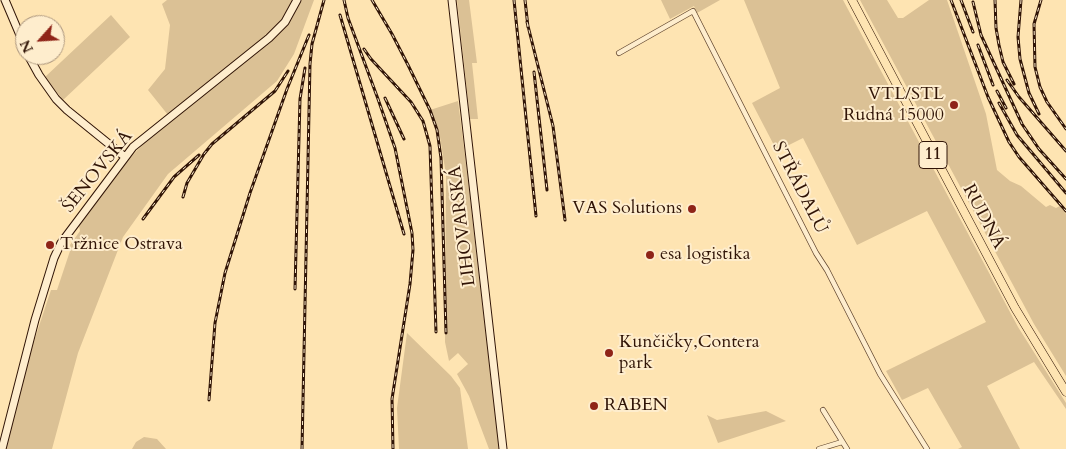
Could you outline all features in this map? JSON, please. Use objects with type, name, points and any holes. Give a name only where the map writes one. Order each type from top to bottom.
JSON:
[{"type":"main road","name":"RUDNÁ","points":[[852,0],[1015,308],[1066,392]]},
{"type":"street","points":[[5,0],[15,24]]},
{"type":"street","name":"ŠENOVSKÁ","points":[[2,449],[54,258],[66,236],[132,148],[269,38],[285,22],[297,0]]},
{"type":"street","name":"LIHOVARSKÁ","points":[[452,0],[503,449]]},
{"type":"street","name":"STŘÁDALŮ","points":[[619,53],[693,11],[880,374],[927,449]]},
{"type":"street","points":[[34,65],[56,99],[66,110],[125,157]]},
{"type":"street","points":[[823,410],[846,449]]},
{"type":"street","points":[[819,449],[842,442]]},
{"type":"shaded area","points":[[167,0],[293,0],[284,19],[266,36],[168,115],[148,90],[165,69],[170,25],[162,4]]},
{"type":"shaded area","points":[[299,0],[314,0],[294,54],[277,81],[168,174],[123,237],[78,353],[52,449],[5,449],[33,344],[51,290],[57,290],[71,248],[70,245],[80,231],[79,226],[128,160],[153,134],[279,31],[292,17]]},
{"type":"shaded area","points":[[457,0],[469,0],[477,63],[472,63],[478,119],[470,119]]},
{"type":"shaded area","points":[[661,0],[720,0],[697,13],[694,6],[670,19]]},
{"type":"shaded area","points":[[744,0],[843,0],[1018,327],[1066,403],[1066,409],[1034,362],[987,386],[1020,449],[958,449],[962,447],[928,388],[902,400],[886,371],[986,322],[927,211],[857,245],[803,138],[777,151],[752,103],[780,88]]},
{"type":"shaded area","points":[[860,0],[887,0],[898,18],[903,18],[929,0],[947,0],[986,114],[997,170],[1010,181],[1021,186],[1046,207],[1050,205],[1056,208],[1060,206],[1066,214],[1066,376],[1034,324]]},
{"type":"shaded area","points":[[111,15],[130,37],[63,100],[45,77],[58,65],[65,65],[65,58]]},
{"type":"shaded area","points":[[458,101],[499,449],[489,449],[469,396],[457,374],[468,364],[458,353],[449,361],[445,342],[446,175],[440,137],[430,110]]},
{"type":"shaded area","points":[[407,333],[451,376],[460,388],[468,449],[399,449],[397,408]]},
{"type":"shaded area","points":[[766,411],[786,421],[718,443],[707,415],[717,420]]},
{"type":"shaded area","points":[[144,437],[157,439],[166,449],[132,449],[136,442]]},
{"type":"railway","points":[[302,449],[310,64],[312,44],[324,0]]},
{"type":"railway","points":[[344,0],[348,18],[395,148],[412,233],[413,250],[410,284],[392,399],[393,449]]},
{"type":"railway","points":[[372,0],[408,65],[430,110],[437,130],[441,158],[446,333]]},
{"type":"railway","points":[[514,0],[536,216]]},
{"type":"railway","points":[[525,0],[528,27]]},
{"type":"railway","points":[[951,0],[988,97],[1009,142],[1019,157],[1066,211]]},
{"type":"railway","points":[[961,0],[973,32]]},
{"type":"railway","points":[[995,0],[999,45],[1003,62],[1014,84]]},
{"type":"railway","points":[[1021,0],[1018,37],[1020,59],[1029,93],[1039,114]]},
{"type":"railway","points":[[1041,0],[1034,24],[1035,67],[1040,87],[1047,102],[1066,129]]},
{"type":"railway","points":[[973,2],[981,35],[1022,124],[1039,149],[1066,179]]},
{"type":"railway","points":[[340,15],[404,234]]},
{"type":"railway","points":[[527,22],[553,126],[565,220]]},
{"type":"railway","points":[[209,400],[215,323],[225,273],[250,193],[287,89],[309,35]]},
{"type":"railway","points":[[978,45],[993,85]]},
{"type":"railway","points":[[364,49],[411,102],[423,121],[430,146],[436,332]]},
{"type":"railway","points":[[295,289],[300,99],[305,68]]},
{"type":"railway","points":[[183,197],[187,183],[212,144],[275,91],[288,71]]},
{"type":"railway","points":[[534,72],[547,190]]},
{"type":"railway","points":[[1007,80],[1019,97],[1066,151]]},
{"type":"railway","points":[[997,91],[1006,108]]},
{"type":"railway","points":[[385,98],[404,139]]},
{"type":"railway","points":[[999,103],[1017,135],[1066,193]]},
{"type":"railway","points":[[143,219],[174,177],[199,155]]},
{"type":"place","name":"VTL/STL Rudná 15000","points":[[954,105]]},
{"type":"place","name":"VAS Solutions","points":[[692,209]]},
{"type":"place","name":"Tržnice Ostrava","points":[[50,245]]},
{"type":"place","name":"esa logistika","points":[[650,255]]},
{"type":"place","name":"Kunčičky,Contera park","points":[[609,353]]},
{"type":"place","name":"RABEN","points":[[594,406]]}]
